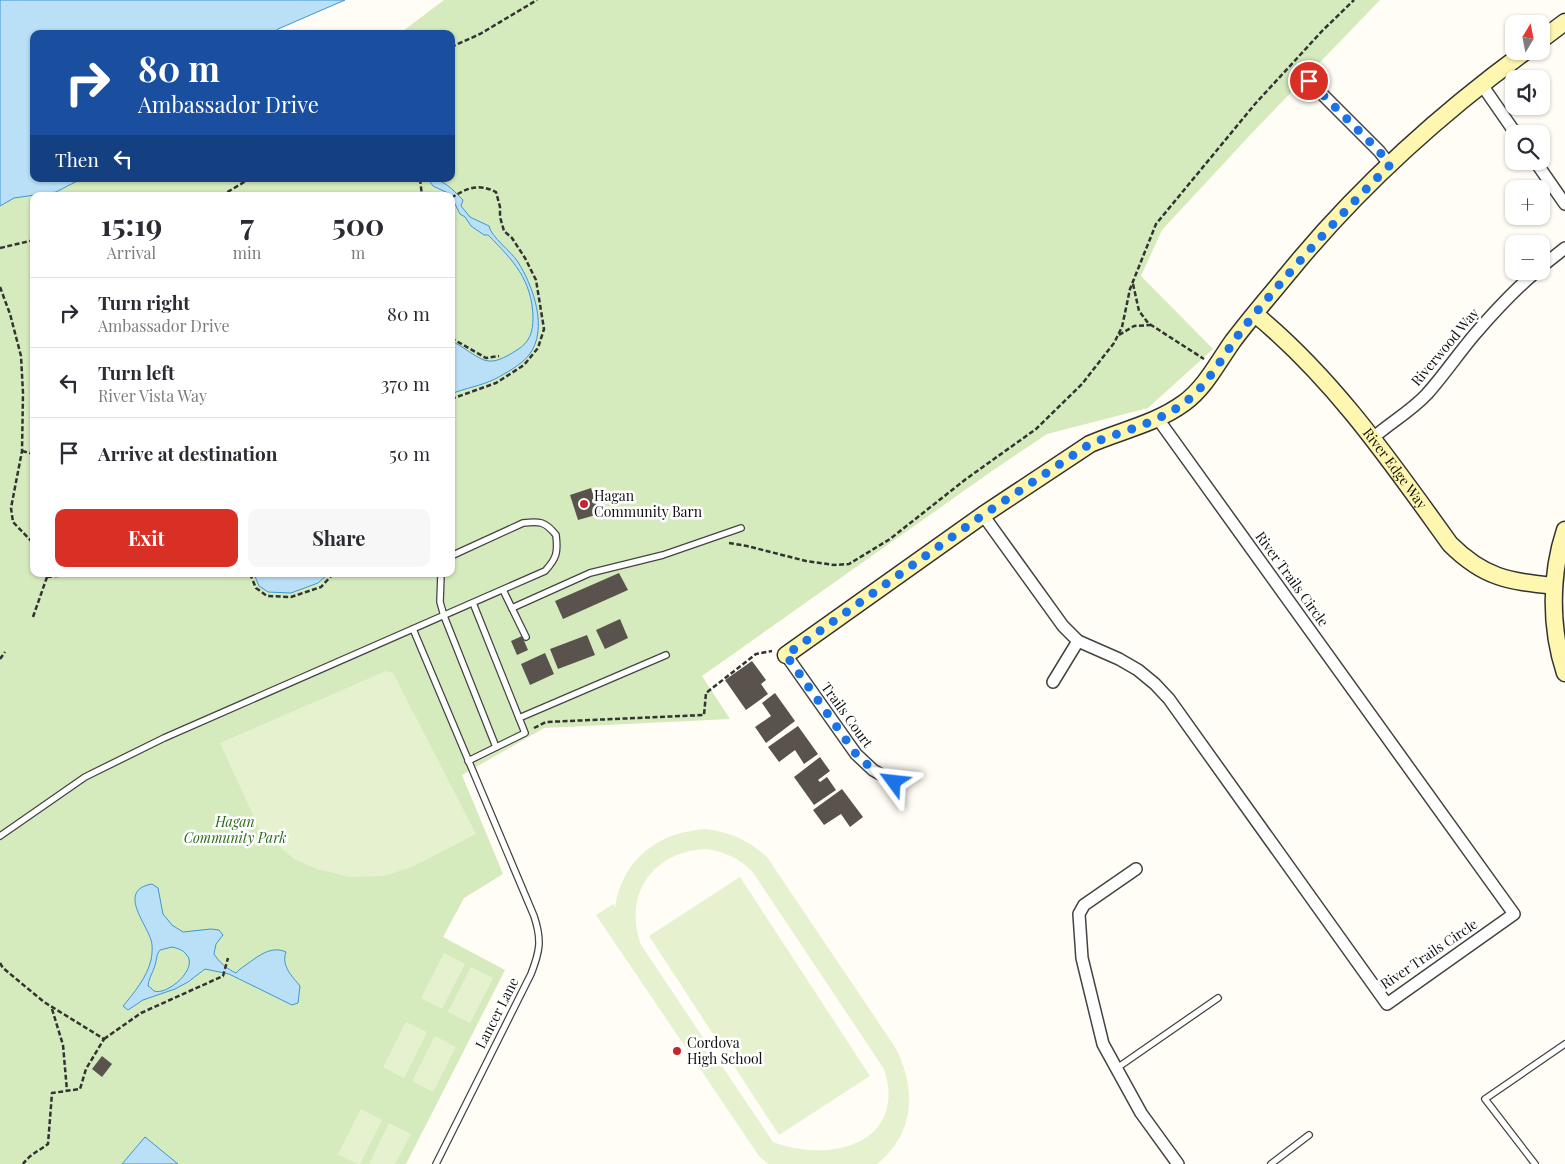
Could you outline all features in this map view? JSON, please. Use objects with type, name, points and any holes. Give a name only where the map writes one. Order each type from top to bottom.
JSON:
[{"type":"street","points":[[1550,33],[1565,22]]},
{"type":"street","points":[[786,655],[983,515],[1090,444],[1158,419],[1185,402],[1196,392],[1255,314],[1302,257],[1390,165],[1482,85],[1514,60]]},
{"type":"street","points":[[1309,81],[1379,151],[1390,165]]},
{"type":"street","points":[[1482,85],[1510,125]]},
{"type":"street","points":[[1541,170],[1565,204]]},
{"type":"street","points":[[1550,260],[1565,248]]},
{"type":"street","name":"Riverwood Way","points":[[1373,438],[1404,416],[1426,394],[1485,323],[1528,280]]},
{"type":"street","name":"River Edge Way","points":[[1255,314],[1276,332],[1328,384],[1373,438],[1450,544],[1465,558],[1481,569],[1500,577],[1519,582],[1554,586]]},
{"type":"street","name":"River Trails Circle","points":[[983,515],[1063,626],[1078,641],[1119,659],[1138,670],[1169,699],[1387,1004],[1514,914],[1158,419]]},
{"type":"street","points":[[1565,530],[1557,562],[1554,586],[1554,616],[1557,640],[1565,673]]},
{"type":"street","points":[[1053,682],[1078,641]]},
{"type":"street","name":"Trails Court","points":[[786,655],[856,754],[873,770],[894,782]]},
{"type":"street","points":[[1136,869],[1084,905],[1079,914],[1082,958],[1103,1044],[1141,1113],[1178,1164]]},
{"type":"lane","points":[[0,836],[85,777],[133,753],[545,571],[553,563],[557,553],[556,535],[544,523],[523,523],[455,554]]},
{"type":"lane","points":[[512,608],[590,573],[663,555],[741,528]]},
{"type":"lane","points":[[441,577],[440,602],[444,616],[496,747]]},
{"type":"lane","points":[[503,590],[526,637]]},
{"type":"lane","points":[[468,761],[525,733],[473,603]]},
{"type":"lane","name":"Lancer Lane","points":[[413,629],[539,930],[540,946],[531,974],[436,1164]]},
{"type":"lane","points":[[519,718],[666,655]]},
{"type":"lane","points":[[1117,1068],[1218,998]]},
{"type":"lane","points":[[1535,1164],[1485,1099],[1565,1044]]},
{"type":"lane","points":[[1271,1164],[1309,1135]]},
{"type":"path","points":[[455,46],[480,34],[537,0]]},
{"type":"path","points":[[711,538],[806,562],[834,565],[849,564],[890,540],[966,479],[1036,429],[1082,384],[1105,357],[1118,335],[1122,327],[1132,282],[1156,224],[1255,104],[1323,30],[1354,0]]},
{"type":"path","points":[[228,192],[244,182]]},
{"type":"path","points":[[455,195],[469,188],[485,187],[496,192],[504,231],[512,238],[526,258],[536,280],[544,329],[538,348],[524,365],[496,383],[455,398]]},
{"type":"path","points":[[0,248],[30,241]]},
{"type":"path","points":[[1132,282],[1139,311],[1152,325],[1215,368]]},
{"type":"path","points":[[0,287],[10,314],[21,356],[23,393],[22,452],[11,508],[13,522],[30,540]]},
{"type":"path","points":[[1118,335],[1134,326],[1152,325]]},
{"type":"path","points":[[455,340],[486,358],[499,356]]},
{"type":"path","points":[[22,452],[30,453]]},
{"type":"path","points":[[33,617],[46,577]]},
{"type":"path","points":[[251,577],[256,588],[267,596],[291,597],[320,587],[330,577]]},
{"type":"path","points":[[525,733],[546,722],[704,715],[706,693],[756,654],[772,650],[786,655]]},
{"type":"path","points":[[0,659],[5,652]]},
{"type":"path","points":[[23,1164],[33,1153],[48,1144],[52,1093],[80,1089],[86,1069],[104,1039],[141,1013],[223,976],[228,958]]},
{"type":"path","points":[[0,963],[3,968],[44,1002],[104,1039]]},
{"type":"path","points":[[52,1007],[63,1045],[67,1091]]},
{"type":"green space","name":"Hagan Community Park","points":[[444,0],[1380,0],[1162,230],[1141,276],[1213,349],[1148,408],[1047,434],[702,676],[730,719],[544,728],[462,775],[503,874],[464,898],[443,937],[505,970],[406,1164],[0,1164],[0,205],[30,193],[30,577],[455,577],[455,192],[34,192],[67,182],[455,182],[455,30],[404,30]]},
{"type":"green space","points":[[386,671],[393,673],[476,834],[412,867],[384,876],[350,877],[317,869],[294,859],[259,828],[220,743]]},
{"type":"green space","points":[[706,829],[732,835],[753,846],[767,857],[895,1047],[907,1078],[909,1110],[899,1139],[890,1152],[877,1164],[768,1164],[759,1156],[596,915],[613,904],[615,907],[619,890],[626,875],[646,851],[659,842],[689,831]],"holes":[[[705,849],[718,851],[730,856],[752,871],[884,1069],[889,1094],[885,1115],[875,1130],[859,1142],[840,1148],[818,1150],[795,1148],[773,1142],[641,945],[636,927],[636,909],[639,893],[646,879],[670,858],[686,852]]]},
{"type":"green space","points":[[740,877],[870,1076],[779,1135],[649,936]]},
{"type":"green space","points":[[444,953],[465,964],[442,1009],[421,998]]},
{"type":"green space","points":[[471,967],[493,978],[470,1023],[448,1012]]},
{"type":"green space","points":[[406,1022],[427,1032],[404,1078],[383,1067]]},
{"type":"green space","points":[[435,1036],[456,1047],[433,1092],[412,1081]]},
{"type":"green space","points":[[361,1109],[382,1120],[360,1164],[357,1164],[338,1154]]},
{"type":"green space","points":[[389,1123],[411,1134],[395,1164],[369,1164]]},
{"type":"water","points":[[0,0],[345,0],[277,30],[30,30],[30,182],[75,182],[56,192],[30,192],[30,196],[14,198],[0,206]]},
{"type":"water","points":[[430,182],[441,182],[454,192],[446,192],[433,186]]},
{"type":"water","points":[[455,193],[463,200],[461,206],[470,217],[489,226],[493,235],[518,262],[529,283],[537,308],[538,333],[535,345],[522,362],[495,379],[455,393],[455,343],[475,356],[485,360],[496,360],[511,354],[525,344],[530,336],[533,322],[529,292],[520,272],[488,235],[484,235],[471,226],[465,217],[460,214],[455,204]]},
{"type":"water","points":[[255,577],[325,577],[318,583],[291,593],[268,592],[259,586]]},
{"type":"water","points":[[152,884],[158,888],[163,914],[172,925],[183,932],[219,930],[223,935],[216,944],[214,954],[223,965],[236,973],[268,951],[280,950],[286,952],[286,966],[300,986],[298,1003],[292,1005],[229,974],[205,969],[175,989],[143,1000],[128,1010],[123,1006],[143,979],[152,956],[151,940],[136,908],[136,893],[142,887]],"holes":[[[172,947],[182,950],[186,954],[189,966],[180,980],[174,985],[160,991],[154,991],[148,986],[158,954],[160,950]]]},
{"type":"water","points":[[145,1137],[178,1164],[122,1164]]},
{"type":"building","name":"Hagan Community Barn","points":[[591,488],[599,514],[578,520],[570,495]]},
{"type":"building","points":[[619,573],[628,590],[563,619],[555,601]]},
{"type":"building","points":[[620,619],[628,638],[605,649],[596,630]]},
{"type":"building","points":[[587,635],[595,655],[558,669],[550,649]]},
{"type":"building","points":[[522,636],[528,650],[517,655],[511,641]]},
{"type":"building","points":[[545,653],[554,674],[530,685],[521,664]]},
{"type":"building","points":[[752,661],[766,680],[761,684],[768,694],[746,710],[725,680]]},
{"type":"building","points":[[775,693],[795,721],[766,743],[755,727],[771,716],[762,703]]},
{"type":"building","points":[[798,726],[818,754],[804,764],[795,750],[779,762],[768,747]]},
{"type":"building","points":[[820,757],[830,771],[818,780],[820,782],[827,777],[836,790],[814,805],[794,777]]},
{"type":"building","points":[[842,789],[863,817],[850,827],[841,814],[824,825],[813,810]]},
{"type":"building","points":[[102,1056],[112,1064],[102,1077],[92,1069]]},
{"type":"place","name":"Hagan Community Barn","points":[[584,504]]},
{"type":"place","name":"Cordova High School","points":[[677,1051]]},
{"type":"route","points":[[894,782],[873,770],[856,754],[786,655],[983,515],[1090,444],[1158,419],[1185,402],[1196,392],[1234,341],[1302,257],[1390,165],[1379,151],[1309,81]]}]
